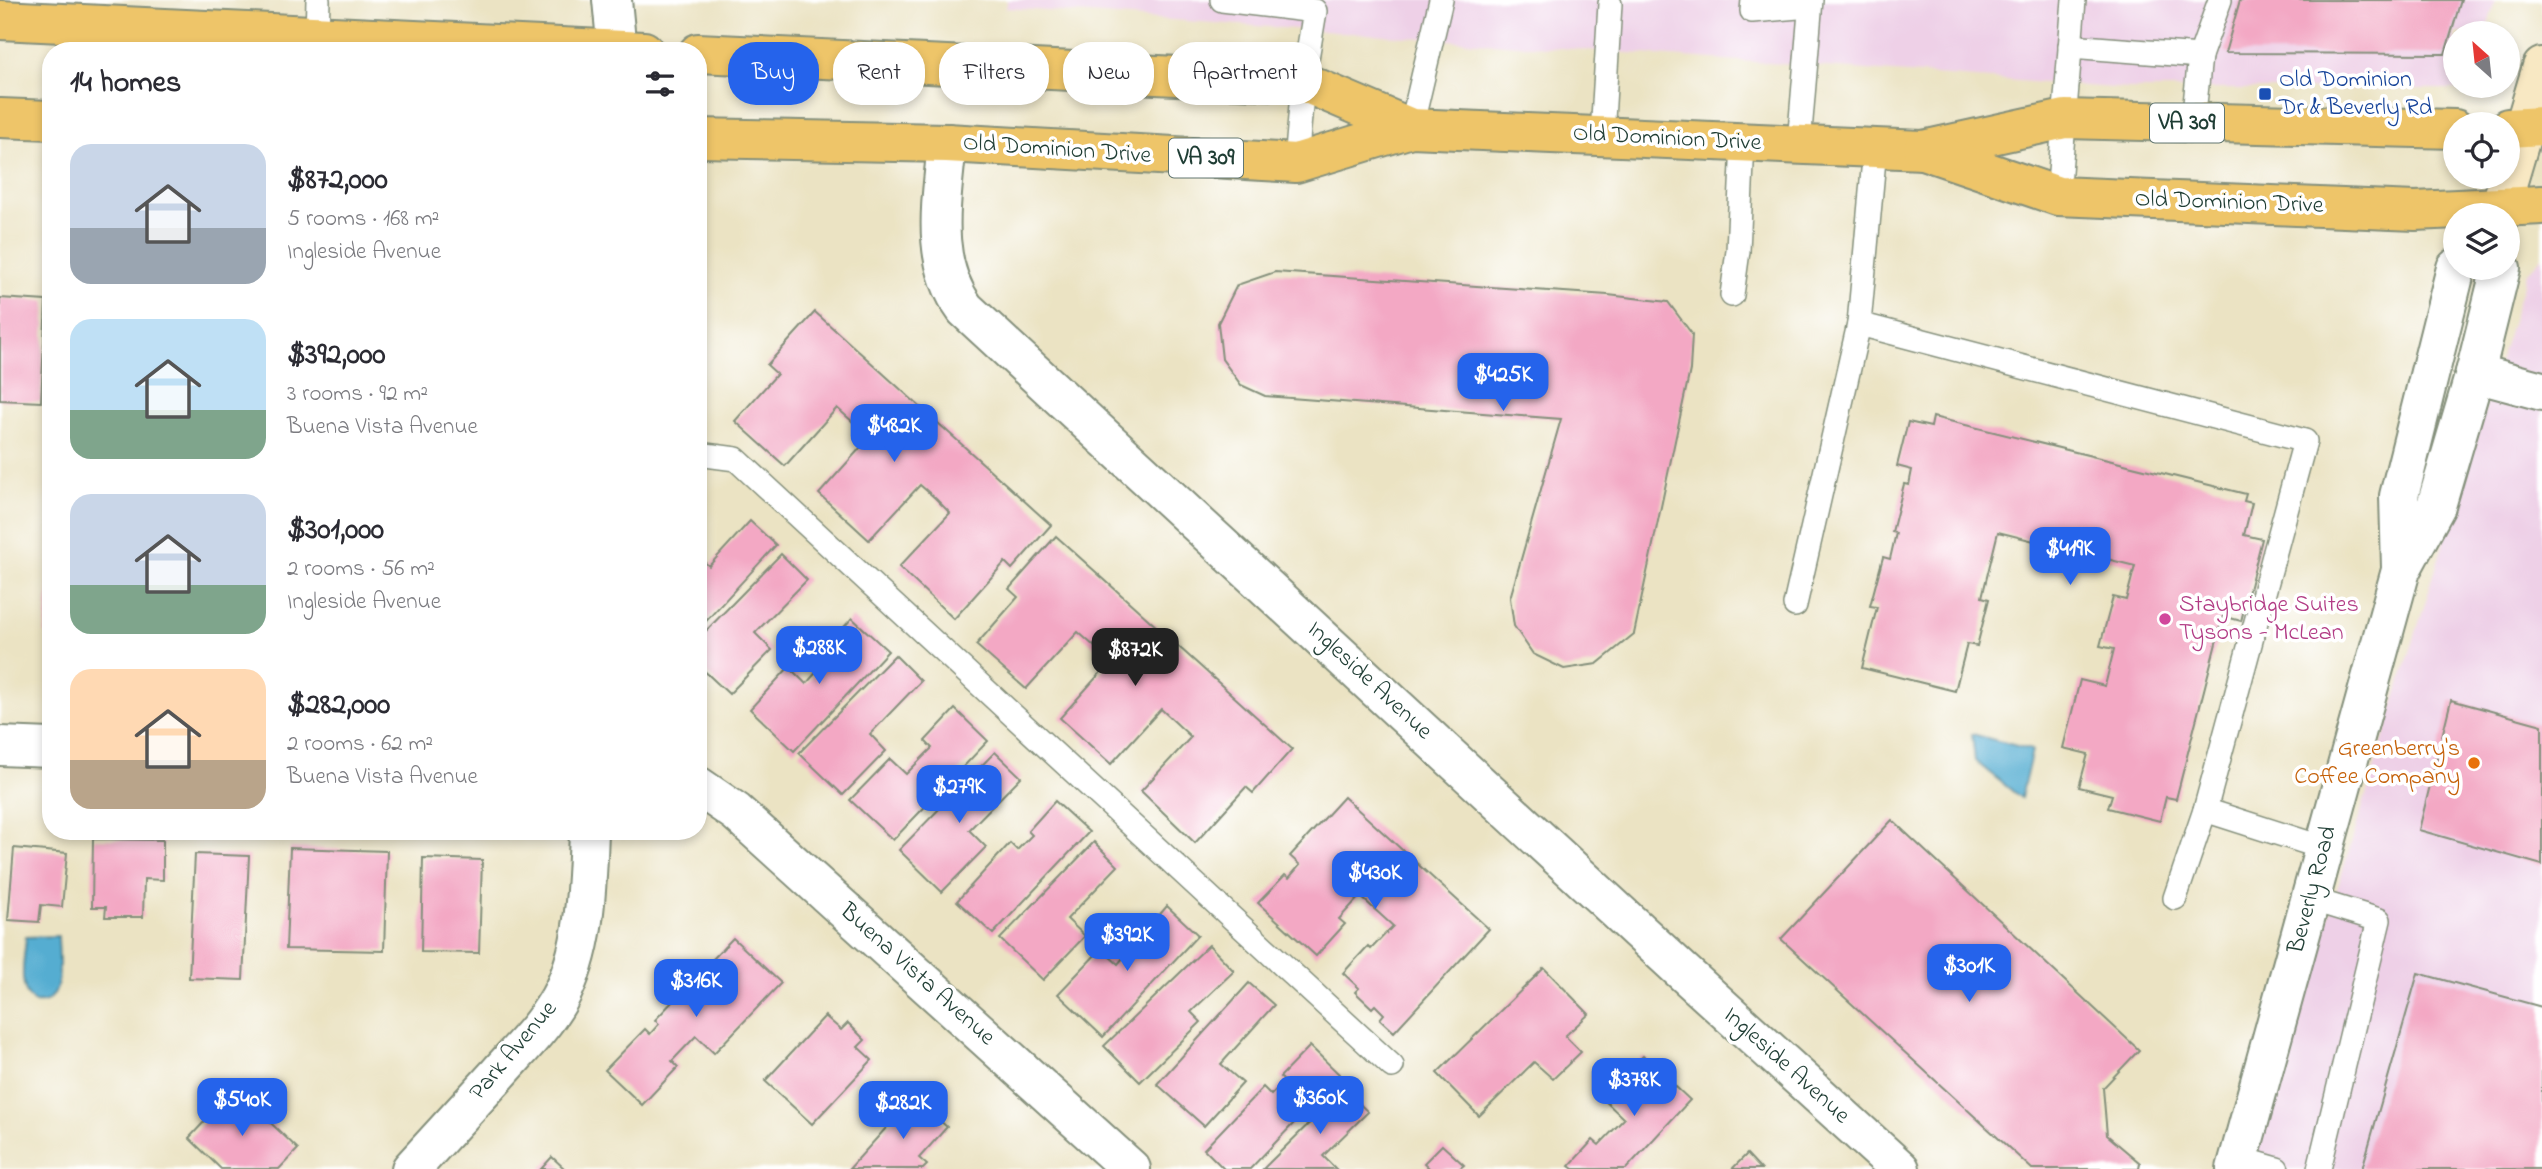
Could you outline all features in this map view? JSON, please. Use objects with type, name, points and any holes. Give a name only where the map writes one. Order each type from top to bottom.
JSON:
[{"type":"main road","points":[[0,20],[317,17],[551,42]]},
{"type":"main road","name":"Old Dominion Drive","points":[[707,53],[1168,76]]},
{"type":"main road","name":"Old Dominion Drive","points":[[1322,90],[1411,128]]},
{"type":"main road","points":[[0,118],[42,120]]},
{"type":"main road","name":"Old Dominion Drive","points":[[707,138],[947,143],[1296,163],[1411,128],[1923,150],[2064,119],[2443,129]]},
{"type":"main road","name":"Old Dominion Drive","points":[[1923,150],[2058,195],[2443,212]]},
{"type":"main road","name":"Old Dominion Drive","points":[[2520,209],[2542,205]]},
{"type":"street","points":[[612,0],[624,42]]},
{"type":"street","points":[[2501,203],[2542,67]]},
{"type":"street","name":"Ingleside Avenue","points":[[947,143],[941,211],[942,247],[948,279],[965,309],[1900,1169]]},
{"type":"street","name":"Beverly Road","points":[[2401,570],[2399,496],[2453,280]]},
{"type":"street","name":"Beverly Road","points":[[2237,1164],[2401,570],[2436,506],[2475,373],[2498,280]]},
{"type":"street","points":[[2475,373],[2542,391]]},
{"type":"street","points":[[0,746],[42,748]]},
{"type":"street","name":"Buena Vista Avenue","points":[[707,792],[736,812],[1131,1169]]},
{"type":"street","name":"Park Avenue","points":[[411,1169],[535,1033],[559,999],[579,936],[589,840]]},
{"type":"lane","points":[[1222,0],[1317,5],[1310,42]]},
{"type":"lane","points":[[1411,128],[1441,0]]},
{"type":"lane","points":[[1753,0],[1752,10],[1811,3],[1799,145]]},
{"type":"lane","points":[[2058,195],[2074,0]]},
{"type":"lane","points":[[2193,123],[2200,56],[2221,0]]},
{"type":"lane","points":[[1602,136],[1610,4]]},
{"type":"lane","points":[[2070,46],[2200,56]]},
{"type":"lane","points":[[1296,163],[1301,105]]},
{"type":"lane","points":[[1732,295],[1738,251],[1744,142]]},
{"type":"lane","points":[[1795,605],[1859,324],[1875,148]]},
{"type":"lane","points":[[1859,324],[2305,440],[2205,810],[2175,898]]},
{"type":"lane","points":[[707,455],[736,459],[1392,1066]]},
{"type":"lane","points":[[2205,810],[2324,848]]},
{"type":"lane","points":[[2310,899],[2379,920],[2319,1169]]},
{"type":"lane","points":[[2237,1164],[2277,1169]]},
{"type":"shaded area","points":[[1008,0],[2495,0],[2489,21],[2443,21],[2443,89],[2128,89],[1006,8]]},
{"type":"shaded area","points":[[2542,256],[2542,1169],[2251,1169],[2526,275]]},
{"type":"water","points":[[1972,734],[2032,750],[2021,798],[1975,761]]},
{"type":"water","points":[[58,936],[59,967],[56,989],[52,997],[34,1002],[28,997],[23,981],[26,937]]},
{"type":"building","points":[[2240,0],[2461,0],[2455,21],[2443,21],[2443,54],[2225,53]]},
{"type":"building","points":[[1275,272],[1608,295],[1668,302],[1692,334],[1690,370],[1634,634],[1597,664],[1564,669],[1533,654],[1514,626],[1510,598],[1561,419],[1265,396],[1241,385],[1222,359],[1218,323],[1237,285]]},
{"type":"building","points":[[0,298],[42,301],[41,402],[0,400]]},
{"type":"building","points":[[815,312],[1051,525],[1012,569],[1005,562],[954,619],[899,567],[950,513],[935,498],[920,485],[869,540],[819,494],[870,437],[837,408],[785,466],[735,421],[777,374],[767,365]]},
{"type":"building","name":"Staybridge Suites Tysons - McLean","points":[[1933,417],[2246,494],[2244,501],[2252,503],[2244,535],[2262,539],[2241,621],[2223,616],[2176,799],[2166,797],[2160,821],[2108,808],[2112,795],[2079,787],[2088,754],[2063,748],[2080,680],[2105,686],[2114,649],[2100,646],[2113,597],[2126,600],[2135,566],[1998,532],[1982,597],[1989,599],[1977,646],[1967,644],[1955,691],[1862,668],[1877,607],[1870,606],[1883,557],[1890,559],[1896,533],[1892,532],[1904,484],[1909,485],[1912,470],[1897,466],[1908,422],[1931,427]]},
{"type":"building","points":[[750,521],[776,545],[707,620],[707,564],[709,566]]},
{"type":"building","points":[[1056,536],[1292,749],[1253,793],[1246,787],[1195,843],[1141,791],[1191,737],[1161,709],[1111,764],[1060,718],[1111,661],[1078,632],[1026,689],[976,645],[1018,597],[1009,589]]},
{"type":"building","points":[[781,554],[807,580],[755,633],[772,650],[729,694],[707,673],[707,630]]},
{"type":"building","points":[[852,618],[888,651],[794,751],[750,709],[789,667],[806,684],[828,659],[822,652]]},
{"type":"building","points":[[895,655],[921,681],[870,734],[886,751],[843,795],[799,753]]},
{"type":"building","points":[[2451,700],[2542,725],[2542,865],[2419,830]]},
{"type":"building","points":[[955,709],[988,741],[893,840],[850,800],[890,759],[906,774],[932,748],[925,741]]},
{"type":"building","points":[[995,752],[1021,777],[969,830],[986,847],[942,892],[899,850]]},
{"type":"building","points":[[1344,797],[1489,929],[1394,1032],[1380,1019],[1384,1014],[1375,1005],[1372,1008],[1355,992],[1359,988],[1343,973],[1368,946],[1371,949],[1393,926],[1360,896],[1339,919],[1345,924],[1316,956],[1258,903],[1285,875],[1289,878],[1300,865],[1290,856]]},
{"type":"building","points":[[1055,801],[1089,832],[993,934],[957,901],[1010,843],[1017,850],[1032,835],[1028,831]]},
{"type":"building","points":[[1892,820],[2139,1050],[2103,1088],[2107,1135],[2140,1163],[2139,1169],[2032,1169],[1781,939]]},
{"type":"building","points":[[93,840],[163,840],[163,880],[144,879],[143,917],[105,917],[106,907],[92,907]]},
{"type":"building","points":[[1094,842],[1118,866],[1067,919],[1085,936],[1043,980],[1000,939]]},
{"type":"building","points":[[14,848],[67,853],[62,907],[41,905],[39,922],[8,920]]},
{"type":"building","points":[[290,848],[387,851],[384,951],[286,949]]},
{"type":"building","points":[[195,854],[249,856],[243,980],[189,978]]},
{"type":"building","points":[[423,858],[482,860],[479,953],[421,952]]},
{"type":"building","points":[[1167,906],[1198,935],[1103,1037],[1058,994],[1101,949],[1118,964]]},
{"type":"building","points":[[733,938],[781,983],[714,1053],[696,1036],[672,1061],[678,1067],[642,1105],[605,1070],[645,1029],[650,1034],[659,1024],[655,1020]]},
{"type":"building","points":[[1209,945],[1234,971],[1191,1012],[1201,1022],[1140,1082],[1104,1046]]},
{"type":"building","points":[[1544,968],[1589,1014],[1565,1036],[1581,1052],[1553,1079],[1534,1062],[1479,1116],[1437,1073]]},
{"type":"building","points":[[2418,973],[2542,1007],[2542,1169],[2362,1169]]},
{"type":"building","points":[[1249,983],[1274,1005],[1221,1064],[1243,1083],[1204,1126],[1157,1084]]},
{"type":"building","points":[[825,1016],[841,1030],[848,1023],[865,1040],[858,1047],[872,1060],[812,1124],[765,1081]]},
{"type":"building","points":[[1310,1046],[1340,1075],[1250,1169],[1224,1169],[1204,1149],[1263,1087],[1271,1095],[1284,1081],[1280,1077]]},
{"type":"building","points":[[1643,1056],[1690,1100],[1626,1169],[1573,1169],[1569,1166],[1593,1140],[1599,1145],[1624,1119],[1603,1099]]},
{"type":"building","points":[[235,1089],[298,1149],[279,1169],[221,1169],[189,1138]]},
{"type":"building","points":[[1344,1089],[1368,1112],[1323,1156],[1336,1169],[1263,1169]]},
{"type":"building","points":[[914,1097],[947,1127],[919,1158],[927,1165],[923,1169],[849,1169]]},
{"type":"building","points":[[1442,1145],[1464,1165],[1459,1169],[1430,1169],[1424,1163]]},
{"type":"building","points":[[1747,1154],[1761,1169],[1732,1169]]},
{"type":"building","points":[[552,1157],[565,1169],[541,1169]]},
{"type":"place","name":"Old Dominion Dr & Beverly Rd","points":[[2265,94]]},
{"type":"place","name":"Staybridge Suites Tysons - McLean","points":[[2165,619]]},
{"type":"place","name":"Greenberry's Coffee Company","points":[[2474,763]]}]
